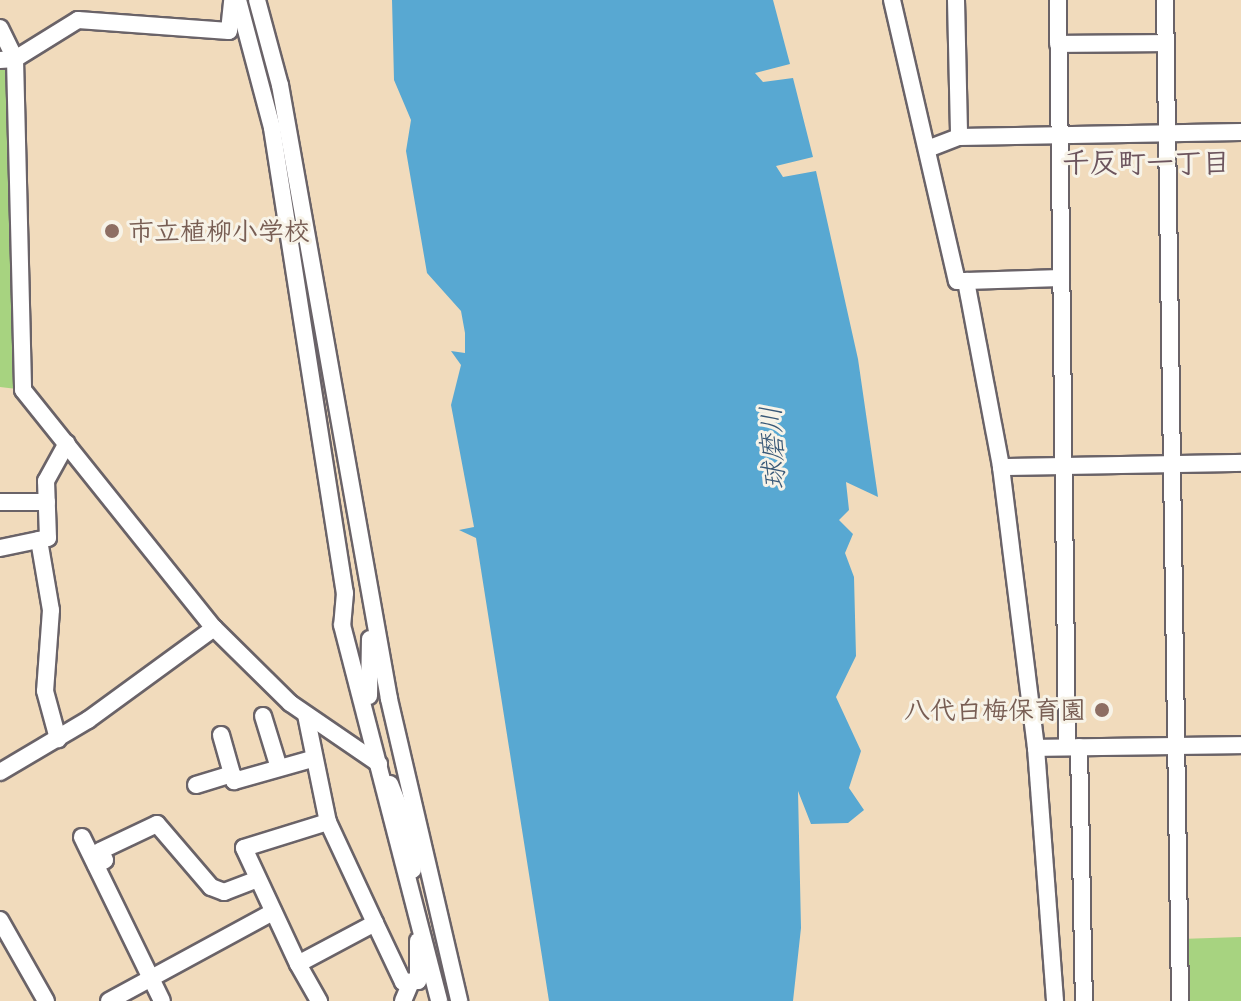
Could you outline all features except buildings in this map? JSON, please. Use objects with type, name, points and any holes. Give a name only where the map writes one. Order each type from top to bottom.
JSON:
[{"type":"street","points":[[8,60],[78,20],[229,31],[235,0]]},
{"type":"street","points":[[235,0],[272,128],[345,593],[342,625],[369,719],[439,1001]]},
{"type":"street","points":[[257,0],[280,85],[374,622],[414,831],[459,1001]]},
{"type":"street","points":[[892,0],[930,148],[957,281],[1061,278]]},
{"type":"street","points":[[956,0],[959,137]]},
{"type":"street","points":[[1058,0],[1063,464],[1084,1001]]},
{"type":"street","points":[[1165,0],[1180,1001]]},
{"type":"street","points":[[0,28],[8,60],[23,390],[249,669],[306,715],[377,761],[414,831],[418,981],[403,982],[328,822],[312,759],[306,715]]},
{"type":"street","points":[[1058,44],[1165,43]]},
{"type":"street","points":[[930,148],[959,137],[1241,132]]},
{"type":"street","points":[[966,281],[1001,467],[1036,748],[1055,1001]]},
{"type":"street","points":[[0,548],[48,538],[47,502],[51,462],[67,443]]},
{"type":"street","points":[[1001,467],[1241,463]]},
{"type":"street","points":[[0,502],[47,502]]},
{"type":"street","points":[[39,540],[51,610],[45,691],[58,739]]},
{"type":"street","points":[[369,719],[374,622]]},
{"type":"street","points":[[0,772],[58,739],[214,628]]},
{"type":"street","points":[[263,716],[279,768]]},
{"type":"street","points":[[221,735],[234,781],[312,759]]},
{"type":"street","points":[[1036,748],[1241,745]]},
{"type":"street","points":[[196,785],[232,774]]},
{"type":"street","points":[[319,1001],[298,964],[244,848],[328,822]]},
{"type":"street","points":[[96,865],[105,860],[100,851],[157,824],[211,887],[224,892],[258,879]]},
{"type":"street","points":[[82,837],[162,1001]]},
{"type":"street","points":[[109,1001],[273,912]]},
{"type":"street","points":[[0,920],[46,1001]]},
{"type":"street","points":[[298,964],[375,923]]},
{"type":"street","points":[[403,1001],[411,982]]},
{"type":"green space","points":[[0,50],[7,66],[17,389],[0,387]]},
{"type":"green space","points":[[1241,937],[1241,1001],[1183,1001],[1180,939]]},
{"type":"water","name":"球磨川","points":[[392,0],[773,0],[790,64],[755,73],[763,82],[793,78],[813,157],[776,166],[783,177],[816,171],[858,359],[878,497],[846,482],[849,510],[839,520],[853,534],[845,553],[854,577],[856,656],[836,697],[861,751],[849,788],[864,810],[848,823],[811,824],[798,791],[801,928],[793,1001],[549,1001],[476,538],[459,530],[474,527],[451,405],[461,365],[451,351],[465,353],[465,333],[461,311],[427,273],[406,151],[411,120],[394,80]]},
{"type":"place","name":"市立植柳小学校","points":[[112,231]]},
{"type":"place","name":"八代白梅保育園","points":[[1102,710]]},
{"type":"district","name":"千反町一丁目","points":[[1146,161]]}]
